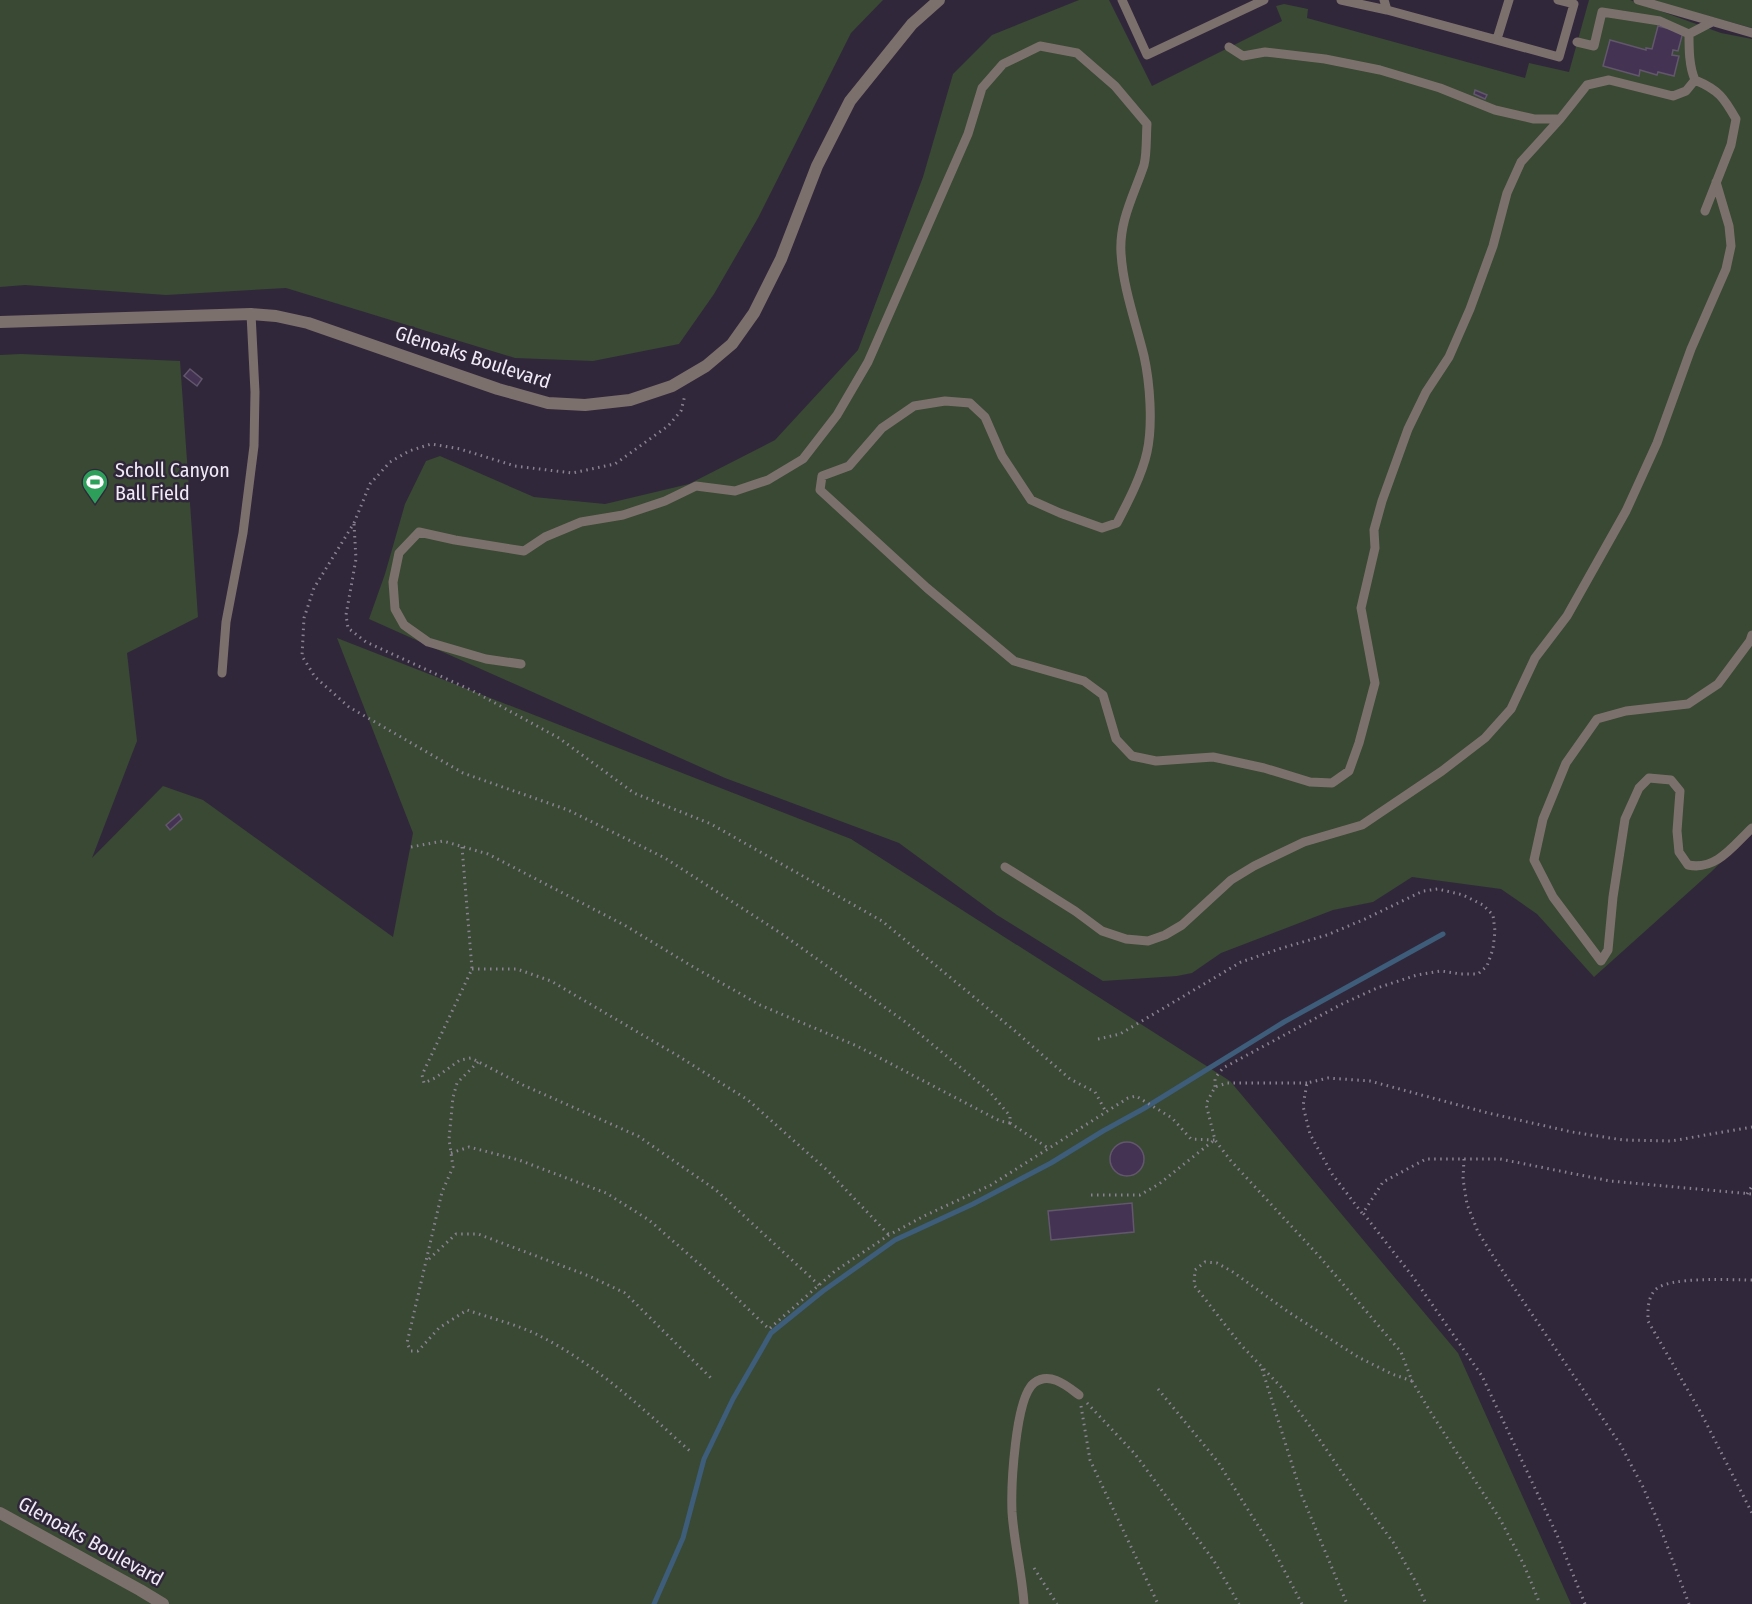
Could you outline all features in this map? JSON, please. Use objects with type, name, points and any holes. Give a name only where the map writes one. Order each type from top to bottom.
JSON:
[{"type":"street","name":"Glenoaks Boulevard","points":[[0,322],[251,314],[276,316],[308,323],[548,403],[585,405],[630,400],[672,386],[706,366],[732,344],[754,313],[781,260],[817,166],[850,101],[912,24],[939,0]]},
{"type":"street","name":"Glenoaks Boulevard","points":[[0,1513],[163,1604]]},
{"type":"lane","points":[[1122,0],[1147,54],[1264,0]]},
{"type":"lane","points":[[1341,0],[1386,5],[1559,57],[1574,4],[1558,0]]},
{"type":"lane","points":[[1497,39],[1509,0]]},
{"type":"lane","points":[[1638,0],[1752,33]]},
{"type":"lane","points":[[1577,42],[1594,46],[1602,12],[1660,21],[1689,34]]},
{"type":"lane","points":[[1689,34],[1712,22]]},
{"type":"lane","points":[[1689,34],[1692,74],[1695,80],[1709,86],[1724,97],[1736,120],[1731,145],[1705,211]]},
{"type":"lane","points":[[521,664],[486,659],[428,642],[404,625],[395,609],[393,582],[399,553],[419,532],[524,551],[545,537],[581,522],[623,514],[665,501],[696,486],[735,491],[768,480],[803,459],[837,415],[868,362],[968,134],[982,88],[1003,64],[1040,46],[1077,53],[1115,86],[1147,124],[1144,163],[1123,221],[1121,253],[1131,310],[1145,358],[1151,416],[1147,452],[1124,511],[1117,523],[1102,528],[1031,500],[1002,456],[984,417],[970,403],[945,401],[914,406],[882,428],[849,466],[822,476],[820,490],[927,588],[1014,662],[1084,681],[1103,695],[1116,739],[1132,756],[1156,761],[1213,757],[1264,768],[1310,782],[1332,783],[1349,771],[1375,684],[1361,608],[1375,548],[1374,530],[1382,501],[1408,429],[1426,392],[1449,357],[1470,309],[1493,246],[1507,193],[1521,162],[1587,86],[1609,80],[1673,96],[1686,91],[1695,80]]},
{"type":"lane","points":[[1229,47],[1244,56],[1265,52],[1325,59],[1380,70],[1440,88],[1495,110],[1534,119],[1560,119]]},
{"type":"lane","points":[[1005,867],[1075,911],[1102,931],[1126,939],[1148,941],[1165,935],[1182,925],[1231,880],[1254,866],[1304,842],[1362,825],[1442,771],[1485,738],[1511,709],[1535,658],[1568,616],[1626,511],[1657,443],[1691,349],[1726,269],[1731,246],[1729,226],[1716,182]]},
{"type":"lane","points":[[222,674],[226,622],[243,533],[254,446],[255,392],[251,314]]},
{"type":"lane","points":[[1752,635],[1718,684],[1688,704],[1626,711],[1597,719],[1566,763],[1543,819],[1534,860],[1553,897],[1601,961],[1608,951],[1612,897],[1625,819],[1639,788],[1649,778],[1671,780],[1680,791],[1678,852],[1688,865],[1696,867],[1717,861],[1752,828]]},
{"type":"lane","points":[[1023,1604],[1023,1588],[1012,1512],[1013,1473],[1024,1400],[1034,1383],[1045,1378],[1062,1382],[1079,1395]]},
{"type":"path","points":[[690,375],[681,411],[668,426],[615,464],[572,473],[515,466],[460,449],[431,444],[409,451],[390,462],[370,484],[354,523],[314,588],[304,618],[302,656],[315,677],[349,707],[464,773],[568,810],[665,858],[782,934],[904,1021],[989,1091],[1010,1116],[1010,1122]]},
{"type":"path","points":[[354,523],[356,559],[346,615],[348,628],[366,642],[473,691],[559,738],[634,794],[711,824],[882,921],[1070,1079],[1095,1092],[1106,1112]]},
{"type":"path","points":[[411,847],[443,841],[488,854],[626,926],[760,1005],[858,1046],[1000,1121],[1010,1122],[1049,1149]]},
{"type":"path","points":[[462,847],[472,969],[422,1075],[424,1083],[460,1060],[471,1058],[523,1085],[638,1136],[716,1190],[819,1285]]},
{"type":"path","points":[[1098,1039],[1120,1034],[1241,962],[1327,935],[1424,891],[1438,889],[1463,895],[1483,905],[1493,915],[1495,931],[1493,949],[1487,966],[1478,974],[1441,971],[1418,975],[1377,988],[1223,1068],[1215,1078],[1215,1087],[1206,1104],[1215,1140],[1401,1352],[1412,1381],[1432,1416],[1500,1519],[1524,1565],[1540,1604]]},
{"type":"path","points":[[472,969],[517,969],[551,981],[748,1100],[828,1171],[889,1235]]},
{"type":"path","points":[[478,1062],[457,1083],[455,1090],[449,1138],[453,1167],[442,1192],[408,1343],[411,1352],[418,1351],[439,1328],[467,1310],[538,1335],[575,1356],[619,1388],[690,1451]]},
{"type":"path","points":[[1215,1087],[1227,1083],[1307,1083],[1328,1078],[1370,1081],[1488,1113],[1572,1132],[1623,1140],[1671,1141],[1752,1127]]},
{"type":"path","points":[[1307,1083],[1303,1106],[1310,1134],[1332,1174],[1413,1277],[1482,1376],[1557,1535],[1585,1604]]},
{"type":"path","points":[[451,1153],[469,1147],[519,1160],[606,1193],[649,1220],[769,1329],[835,1271],[889,1235],[991,1185],[1128,1098],[1136,1096],[1172,1118],[1191,1139],[1215,1140]]},
{"type":"path","points":[[1091,1195],[1140,1195],[1159,1184],[1215,1140]]},
{"type":"path","points":[[1363,1213],[1383,1182],[1426,1159],[1500,1159],[1610,1181],[1752,1194]]},
{"type":"path","points":[[1464,1159],[1463,1179],[1467,1204],[1478,1232],[1620,1444],[1657,1519],[1689,1604]]},
{"type":"path","points":[[1747,1194],[1752,1186]]},
{"type":"path","points":[[428,1260],[456,1234],[478,1234],[589,1276],[625,1293],[713,1380]]},
{"type":"path","points":[[1412,1381],[1358,1357],[1217,1263],[1205,1262],[1195,1270],[1194,1285],[1241,1345],[1281,1388],[1393,1542],[1426,1604]]},
{"type":"path","points":[[1752,1280],[1670,1282],[1656,1290],[1648,1305],[1648,1321],[1701,1413],[1752,1513]]},
{"type":"path","points":[[1261,1367],[1302,1496],[1347,1604]]},
{"type":"path","points":[[1158,1389],[1218,1461],[1274,1551],[1302,1604]]},
{"type":"path","points":[[1079,1395],[1090,1460],[1158,1604]]},
{"type":"path","points":[[1079,1395],[1135,1454],[1214,1561],[1239,1604]]},
{"type":"path","points":[[1016,1545],[1057,1604]]},
{"type":"green space","points":[[0,0],[883,0],[851,33],[758,218],[714,294],[679,344],[593,361],[515,358],[286,288],[166,295],[25,285],[0,287]]},
{"type":"green space","points":[[1079,0],[1109,0],[1152,86],[1282,21],[1276,6],[1284,4],[1308,9],[1307,18],[1525,78],[1529,63],[1569,72],[1589,0],[1630,0],[1721,33],[1752,39],[1752,832],[1594,977],[1537,914],[1501,889],[1412,877],[1373,902],[1333,910],[1221,953],[1192,973],[1103,981],[997,915],[899,843],[725,778],[369,619],[385,574],[405,504],[426,461],[440,456],[534,497],[605,504],[689,484],[775,440],[858,350],[923,177],[953,74],[992,35]]},
{"type":"green space","points":[[1650,0],[1752,0],[1752,28]]},
{"type":"green space","points":[[0,355],[180,361],[198,617],[127,653],[137,741],[92,858],[163,786],[203,800],[393,937],[413,833],[337,638],[851,839],[1230,1081],[1458,1353],[1571,1604],[0,1604]]},
{"type":"building","points":[[1658,26],[1683,32],[1678,51],[1673,50],[1672,55],[1679,56],[1674,76],[1658,72],[1657,75],[1640,70],[1639,76],[1603,66],[1610,40],[1646,50],[1646,48],[1652,49]]},
{"type":"building","points":[[1475,90],[1487,95],[1485,99],[1474,94]]},
{"type":"building","points":[[190,369],[202,379],[197,386],[184,376]]},
{"type":"building","points":[[179,814],[182,819],[170,830],[166,825]]},
{"type":"building","points":[[1127,1142],[1139,1147],[1144,1159],[1139,1171],[1127,1176],[1115,1171],[1110,1159],[1115,1147]]},
{"type":"building","points":[[1132,1203],[1134,1232],[1051,1240],[1048,1211]]},
{"type":"waterway","points":[[654,1604],[683,1538],[704,1459],[733,1399],[771,1333],[823,1291],[895,1240],[973,1204],[1051,1163],[1284,1022],[1443,934]]},
{"type":"place","name":"Scholl Canyon Ball Field","points":[[95,505]]}]
